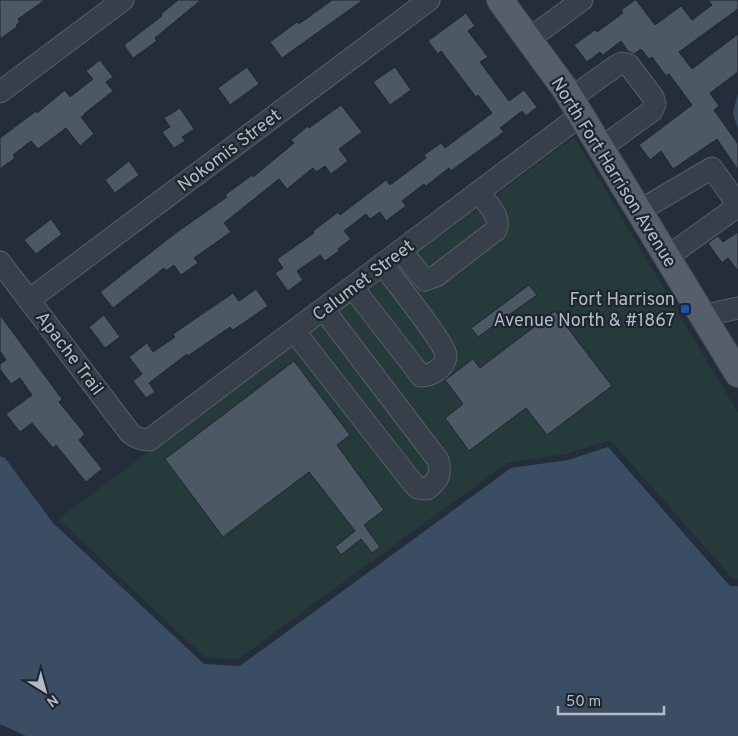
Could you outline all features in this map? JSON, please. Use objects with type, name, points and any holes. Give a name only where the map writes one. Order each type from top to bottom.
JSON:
[{"type":"main road","name":"North Fort Harrison Avenue","points":[[500,0],[576,107],[738,374]]},
{"type":"street","points":[[0,92],[123,0]]},
{"type":"street","name":"Nokomis Street","points":[[29,300],[429,0]]},
{"type":"street","points":[[529,39],[582,0]]},
{"type":"street","name":"Calumet Street","points":[[143,440],[150,440],[156,436],[479,193],[576,107],[592,83],[616,66],[622,63],[628,64],[653,97],[655,104],[652,111],[601,148]]},
{"type":"street","points":[[639,211],[712,168],[738,206],[666,258]]},
{"type":"street","points":[[401,251],[425,280],[436,276],[496,230],[499,224],[497,217],[479,193]]},
{"type":"street","name":"Apache Trail","points":[[0,262],[130,433],[136,438],[143,440]]},
{"type":"street","points":[[353,288],[414,368],[422,376],[434,373],[443,366],[446,357],[444,350],[383,265]]},
{"type":"street","points":[[702,316],[738,308]]},
{"type":"street","points":[[294,332],[412,482],[418,488],[427,489],[437,481],[441,469],[438,460],[324,310]]},
{"type":"green space","points":[[574,137],[738,413],[738,579],[733,579],[613,443],[607,441],[566,454],[507,463],[238,659],[206,658],[58,519]]},
{"type":"water","points":[[738,93],[738,129],[733,113]]},
{"type":"water","points":[[608,447],[730,586],[738,586],[738,736],[26,736],[0,724],[0,456],[5,458],[53,523],[204,664],[240,666],[511,468],[568,460]]},
{"type":"building","points":[[0,0],[45,0],[18,19],[20,22],[16,25],[17,27],[0,39]]},
{"type":"building","points":[[178,0],[201,0],[155,38],[157,41],[133,58],[124,45],[162,16],[161,14]]},
{"type":"building","points":[[332,0],[363,0],[282,58],[270,42]]},
{"type":"building","points":[[635,0],[655,25],[681,6],[692,20],[712,5],[708,0],[738,0],[738,9],[679,52],[692,69],[738,34],[738,72],[710,93],[719,106],[714,110],[738,144],[738,170],[717,139],[673,169],[661,151],[650,160],[639,145],[692,105],[669,74],[666,76],[652,57],[649,59],[641,49],[634,54],[628,51],[621,41],[603,55],[600,52],[587,62],[574,45],[595,30],[597,32],[623,13],[621,10]]},
{"type":"building","points":[[466,13],[475,26],[468,31],[488,57],[480,62],[509,101],[524,90],[537,107],[526,116],[522,111],[500,128],[504,132],[451,171],[449,168],[426,186],[424,184],[402,201],[406,206],[386,221],[380,212],[370,219],[366,214],[344,231],[351,239],[338,249],[339,251],[325,261],[320,255],[297,271],[303,280],[288,291],[275,273],[283,268],[277,259],[314,233],[313,231],[338,212],[340,215],[386,180],[390,185],[426,158],[424,155],[441,143],[445,148],[492,113],[478,95],[476,97],[441,51],[438,54],[428,41]]},
{"type":"building","points":[[100,60],[113,77],[106,82],[113,91],[81,117],[94,134],[80,146],[66,128],[38,149],[31,141],[13,155],[15,158],[0,169],[0,138],[36,111],[37,113],[65,90],[70,97],[93,79],[86,71]]},
{"type":"building","points":[[247,67],[259,84],[230,105],[218,88]]},
{"type":"building","points":[[395,67],[411,90],[390,105],[373,82]]},
{"type":"building","points":[[341,105],[362,132],[339,149],[348,161],[331,174],[325,166],[316,172],[313,168],[287,189],[279,179],[224,223],[231,232],[194,258],[198,263],[181,275],[174,265],[166,271],[164,268],[113,308],[100,292],[177,232],[227,197],[225,195],[252,175],[253,177],[294,143],[291,140],[308,126],[309,128]]},
{"type":"building","points":[[180,108],[194,129],[182,137],[185,141],[174,148],[162,132],[170,127],[164,118]]},
{"type":"building","points":[[129,161],[139,175],[115,193],[105,180]]},
{"type":"building","points":[[51,219],[62,234],[36,254],[24,240]]},
{"type":"building","points":[[738,232],[738,271],[728,258],[722,263],[708,243],[718,236],[723,242]]},
{"type":"building","points":[[529,285],[537,295],[478,337],[471,328]]},
{"type":"building","points":[[256,289],[268,306],[233,330],[230,327],[188,356],[187,354],[149,383],[155,392],[146,398],[133,381],[142,374],[129,357],[147,343],[153,352],[175,337],[173,334],[233,293],[239,301]]},
{"type":"building","points":[[555,311],[612,386],[547,435],[526,408],[469,451],[445,418],[463,404],[445,380],[473,359],[480,368]]},
{"type":"building","points":[[0,315],[62,399],[59,402],[85,434],[79,440],[102,469],[86,482],[56,445],[53,448],[32,423],[20,432],[6,414],[32,395],[20,378],[11,384],[0,369],[0,364],[6,360],[0,351]]},
{"type":"building","points":[[104,315],[120,337],[105,348],[89,327]]},
{"type":"building","points":[[294,361],[350,435],[337,445],[384,510],[364,525],[380,547],[372,553],[361,539],[341,555],[335,547],[355,531],[309,472],[223,537],[165,459]]},
{"type":"place","name":"Fort Harrison Avenue North & #1867","points":[[685,309]]}]
